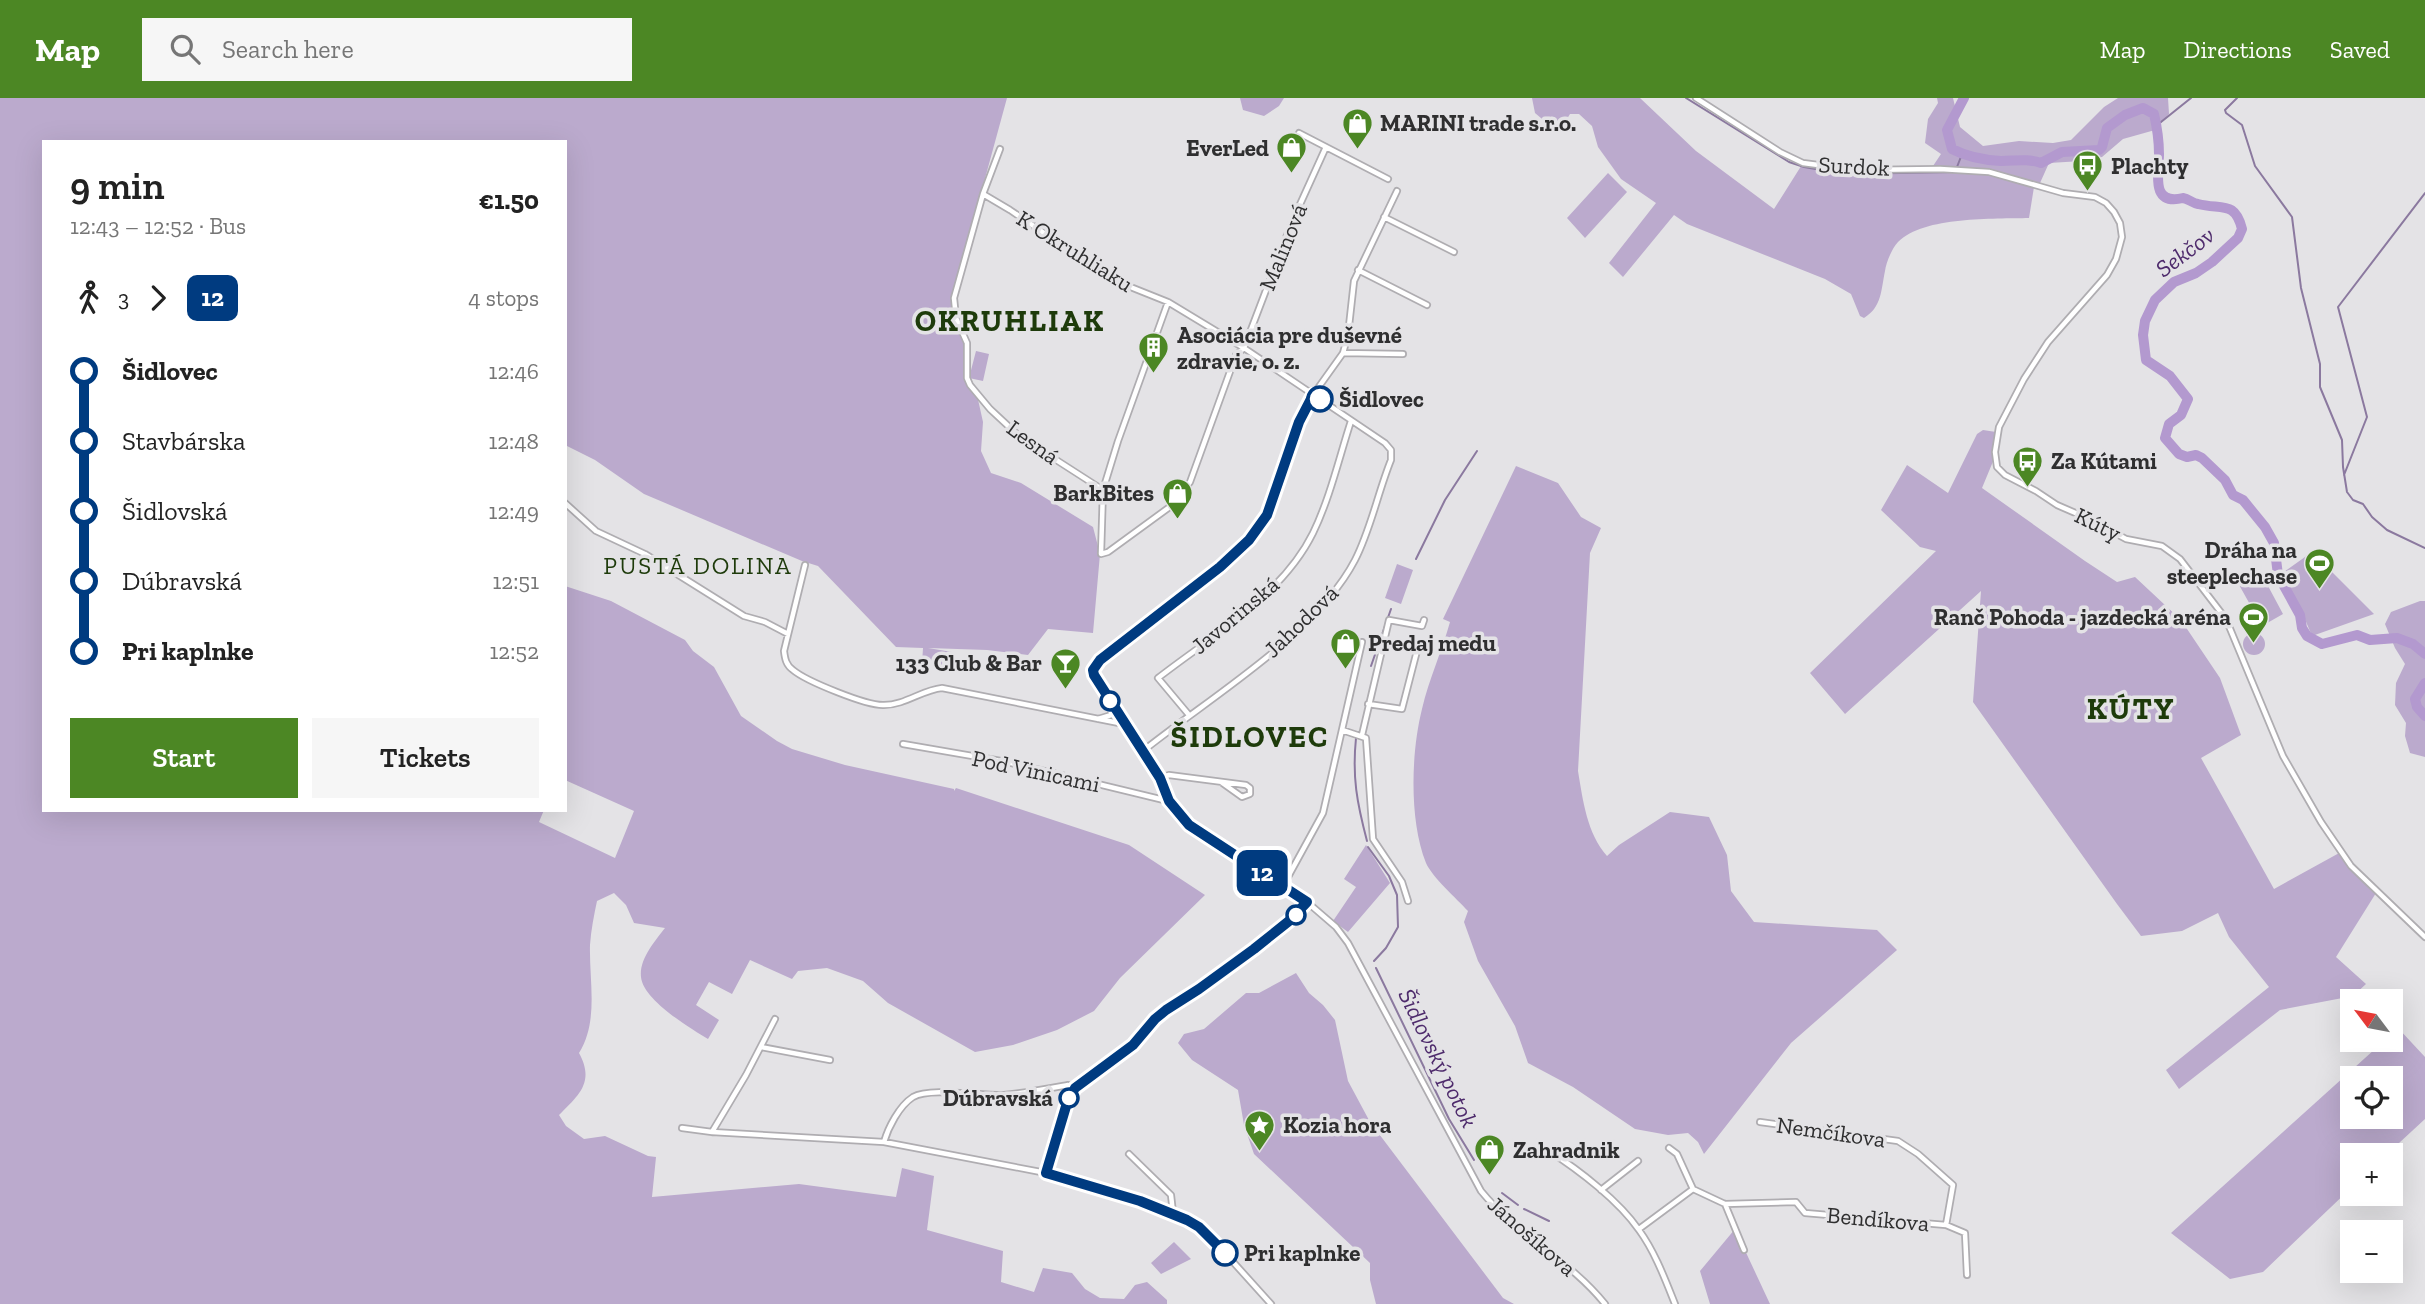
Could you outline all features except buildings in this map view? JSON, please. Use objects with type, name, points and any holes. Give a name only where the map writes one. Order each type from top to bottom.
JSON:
[{"type":"street","name":"Surdok","points":[[1696,98],[1780,152],[1803,163],[1857,170],[1930,169],[1989,172]]},
{"type":"street","points":[[1299,133],[1388,180]]},
{"type":"street","name":"Malinová","points":[[1103,490],[1101,554],[1108,552],[1171,506],[1191,482],[1236,355],[1244,348],[1292,222],[1326,147]]},
{"type":"street","points":[[983,194],[1000,149]]},
{"type":"street","name":"Kúty","points":[[1989,172],[2063,193],[2088,195],[2100,200],[2118,217],[2122,237],[2119,253],[2112,267],[2048,342],[2011,401],[1997,434],[1997,467],[2005,475],[2057,505],[2087,517],[2126,539],[2162,546],[2180,559],[2226,619],[2283,757],[2321,822],[2351,866],[2425,937]]},
{"type":"street","points":[[1169,801],[1160,778],[1094,675],[1096,664],[1220,567],[1249,540],[1267,515],[1299,422],[1313,395],[1343,353],[1358,270],[1397,191]]},
{"type":"street","name":"K Okruhliaku","points":[[983,194],[1113,280],[1168,302],[1244,348],[1351,421]]},
{"type":"street","name":"Lesná","points":[[983,194],[954,298],[956,318],[967,343],[967,378],[990,409],[1019,436],[1103,490]]},
{"type":"street","points":[[1384,217],[1454,252]]},
{"type":"street","points":[[1358,270],[1427,305]]},
{"type":"street","points":[[1103,490],[1168,302]]},
{"type":"street","points":[[1343,353],[1403,354]]},
{"type":"street","name":"Jahodová","points":[[1143,751],[1303,625],[1343,579],[1355,559],[1391,460],[1391,450],[1385,443],[1351,421]]},
{"type":"street","name":"Javorinská","points":[[1189,715],[1158,678],[1257,602],[1297,559],[1313,534],[1351,421]]},
{"type":"street","points":[[567,505],[596,531],[645,554],[744,616],[765,622],[788,634]]},
{"type":"street","points":[[805,565],[784,651],[785,660],[797,674],[868,703],[898,703],[942,688],[1124,724]]},
{"type":"street","points":[[1362,735],[1389,620],[1422,626],[1424,620]]},
{"type":"street","points":[[1283,886],[1323,813],[1362,642]]},
{"type":"street","points":[[1368,704],[1402,709],[1419,643]]},
{"type":"street","points":[[1094,720],[1118,713]]},
{"type":"street","points":[[1342,730],[1366,738],[1373,839],[1402,882],[1408,901]]},
{"type":"street","name":"Pod Vinicami","points":[[903,744],[1007,762],[1169,801]]},
{"type":"street","points":[[1160,778],[1169,775],[1246,785],[1251,793],[1242,797],[1221,782]]},
{"type":"street","name":"Jánošíkova","points":[[1169,801],[1189,825],[1307,902],[1335,927],[1348,943],[1481,1191],[1496,1209],[1570,1268],[1605,1304]]},
{"type":"street","points":[[1046,1173],[1067,1103],[1075,1088],[1133,1045],[1166,1010],[1254,949],[1289,921],[1307,902]]},
{"type":"street","points":[[712,1132],[775,1019]]},
{"type":"street","points":[[761,1047],[830,1060]]},
{"type":"street","points":[[884,1142],[887,1132],[905,1104],[914,1097],[927,1093],[1002,1095],[1068,1085],[1075,1088]]},
{"type":"street","name":"Nemčíkova","points":[[1759,1122],[1898,1141],[1918,1154],[1953,1185],[1946,1226]]},
{"type":"street","points":[[682,1128],[884,1142],[1046,1173],[1110,1191],[1173,1213],[1199,1227],[1271,1304]]},
{"type":"street","points":[[1639,1229],[1693,1189],[1677,1154],[1669,1148]]},
{"type":"street","points":[[1549,1151],[1574,1167],[1601,1190],[1639,1229],[1675,1304]]},
{"type":"street","points":[[1129,1154],[1171,1195],[1173,1213]]},
{"type":"street","points":[[1601,1190],[1638,1161]]},
{"type":"street","name":"Bendíkova","points":[[1693,1189],[1726,1204],[1796,1202],[1805,1213],[1946,1226]]},
{"type":"street","points":[[1726,1204],[1744,1250]]},
{"type":"street","points":[[1946,1226],[1965,1233],[1967,1275]]},
{"type":"shaded area","points":[[0,98],[1007,98],[951,303],[966,343],[966,378],[977,395],[983,422],[981,451],[991,473],[1021,483],[1093,527],[1100,554],[1093,633],[1048,629],[1028,655],[987,650],[928,648],[952,652],[950,667],[922,664],[923,648],[896,647],[818,566],[644,494],[595,460],[567,446],[567,140],[42,140],[42,812],[543,812],[539,822],[615,858],[634,811],[567,781],[567,587],[611,601],[685,640],[693,651],[714,667],[741,716],[792,749],[845,765],[954,791],[956,788],[1129,845],[1205,895],[1120,978],[1094,1011],[1057,1030],[1013,1045],[975,1052],[888,1003],[863,981],[827,968],[798,971],[792,979],[750,960],[732,994],[709,982],[696,1005],[719,1020],[708,1039],[658,1004],[644,986],[641,977],[642,964],[665,928],[634,923],[626,905],[614,893],[597,901],[590,945],[591,1014],[585,1041],[579,1053],[584,1063],[585,1080],[573,1101],[559,1115],[566,1126],[584,1139],[605,1136],[648,1156],[656,1157],[652,1197],[799,1184],[896,1197],[902,1168],[934,1176],[927,1230],[1003,1251],[1001,1282],[1034,1292],[1043,1268],[1072,1273],[1085,1289],[1100,1298],[1124,1299],[1135,1285],[1147,1282],[1167,1300],[1167,1304],[0,1304]]},
{"type":"shaded area","points":[[1240,98],[1284,98],[1279,106],[1264,116],[1243,110]]},
{"type":"shaded area","points":[[1532,98],[1640,98],[1696,151],[1774,209],[1803,163],[1852,167],[1933,166],[1941,154],[1925,143],[1928,119],[1938,103],[1937,98],[1953,98],[1960,127],[1983,146],[2019,141],[2053,143],[2071,140],[2104,107],[2118,98],[2168,98],[2169,114],[2155,130],[2123,139],[2102,157],[2049,163],[2040,183],[2034,187],[2029,218],[1942,223],[1925,227],[1898,242],[1887,264],[1878,303],[1864,318],[1860,316],[1851,294],[1825,279],[1687,224],[1674,215],[1623,277],[1609,263],[1656,203],[1621,179],[1598,147],[1592,126],[1579,114],[1570,114],[1565,122],[1548,124],[1535,113]]},
{"type":"shaded area","points":[[1608,173],[1627,192],[1585,238],[1567,218]]},
{"type":"shaded area","points":[[976,351],[989,354],[983,381],[969,378]]},
{"type":"shaded area","points":[[1983,430],[1996,432],[1994,459],[1982,488],[2117,582],[2135,577],[2181,620],[2220,678],[2241,735],[2201,758],[2274,889],[2341,852],[2356,874],[2376,893],[2336,957],[2366,984],[2361,989],[2340,989],[2340,998],[2280,1010],[2179,1089],[2166,1070],[2269,987],[2229,937],[2218,913],[2182,931],[2141,936],[2117,904],[1973,702],[1981,591],[1845,714],[1810,673],[1936,551],[1920,547],[1881,510],[1907,465],[1948,493],[1977,434]]},
{"type":"shaded area","points":[[1516,466],[1558,483],[1581,517],[1601,528],[1590,553],[1578,771],[1590,827],[1607,856],[1619,845],[1670,812],[1709,817],[1727,855],[1731,891],[1754,922],[1877,930],[1897,950],[1791,1043],[1704,1154],[1698,1142],[1688,1133],[1668,1135],[1635,1129],[1573,1087],[1528,1063],[1515,1026],[1478,961],[1464,922],[1468,911],[1429,869],[1420,846],[1414,807],[1418,726],[1450,622],[1443,619]]},
{"type":"shaded area","name":"Dráha na steeplechase","points":[[2312,552],[2374,614],[2312,636],[2299,605],[2281,574]]},
{"type":"shaded area","points":[[1397,564],[1413,570],[1401,604],[1385,598]]},
{"type":"shaded area","points":[[2260,571],[2283,614],[2262,626],[2238,583]]},
{"type":"shaded area","points":[[2425,601],[2425,757],[2410,753],[2405,736],[2406,723],[2395,705],[2396,683],[2405,664],[2385,624],[2391,612]]},
{"type":"shaded area","name":"Ranč Pohoda - jazdecká aréna","points":[[2250,633],[2258,633],[2265,640],[2265,648],[2258,655],[2250,655],[2243,648],[2243,640]]},
{"type":"shaded area","points":[[1366,845],[1390,883],[1348,932],[1333,921],[1356,887],[1344,879]]},
{"type":"shaded area","points":[[1296,973],[1309,993],[1335,1020],[1348,1081],[1370,1122],[1503,1298],[1514,1304],[1376,1304],[1370,1280],[1370,1263],[1254,1154],[1244,1125],[1238,1090],[1192,1060],[1178,1043],[1184,1034],[1204,1029],[1246,993],[1259,993]]},
{"type":"shaded area","points":[[2403,1033],[2425,1057],[2425,1119],[2399,1143],[2340,1143],[2340,1198],[2263,1272],[2230,1279],[2171,1233],[2340,1081],[2340,1129],[2403,1129],[2403,1066],[2356,1066],[2372,1052],[2403,1052]]},
{"type":"shaded area","points":[[1735,1229],[1770,1304],[1710,1304],[1700,1271]]},
{"type":"shaded area","points":[[1174,1242],[1191,1259],[1161,1274],[1151,1263]]},
{"type":"waterway","points":[[1686,98],[1789,162],[1804,167],[1844,174],[1955,172]]},
{"type":"waterway","name":"Sekčov","points":[[1964,98],[1947,130],[1952,149],[1995,161],[2026,160],[2041,163],[2062,152],[2099,150],[2107,128],[2125,115],[2143,108],[2154,114],[2161,193],[2172,199],[2183,198],[2206,206],[2231,210],[2242,229],[2238,238],[2212,262],[2196,273],[2174,282],[2155,300],[2145,321],[2143,335],[2146,360],[2170,376],[2188,399],[2181,415],[2169,424],[2165,438],[2179,454],[2202,458],[2225,480],[2233,495],[2243,500],[2265,527],[2274,543],[2278,575],[2300,615],[2302,628],[2307,636],[2322,644],[2357,635],[2370,640],[2397,638],[2413,644],[2425,654]]},
{"type":"waterway","points":[[2156,126],[2191,98]]},
{"type":"waterway","points":[[2237,98],[2225,110],[2226,113],[2242,125],[2255,166],[2292,217],[2301,288],[2320,364],[2320,387],[2342,440],[2347,492],[2353,500],[2363,504],[2372,517],[2387,530],[2425,548]]},
{"type":"waterway","points":[[1957,167],[1962,154]]},
{"type":"waterway","points":[[2344,475],[2367,417],[2338,307],[2425,193]]},
{"type":"waterway","name":"Šidlovský potok","points":[[1416,559],[1445,500],[1477,451]]},
{"type":"waterway","name":"Šidlovský potok","points":[[1371,666],[1391,609]]},
{"type":"waterway","name":"Sekčov","points":[[2425,683],[2415,699],[2417,707],[2425,716]]},
{"type":"waterway","name":"Šidlovský potok","points":[[1356,738],[1356,790],[1367,841]]},
{"type":"waterway","name":"Šidlovský potok","points":[[1368,847],[1389,876],[1397,895],[1398,927],[1386,948],[1374,961]]},
{"type":"waterway","name":"Šidlovský potok","points":[[1376,968],[1449,1119],[1474,1160]]},
{"type":"waterway","name":"Šidlovský potok","points":[[1502,1193],[1518,1205]]},
{"type":"waterway","name":"Šidlovský potok","points":[[1524,1209],[1549,1221]]},
{"type":"bus line","name":"12","points":[[1225,1253],[1199,1227],[1173,1213],[1046,1173],[1067,1103],[1075,1088],[1133,1045],[1166,1010],[1254,949],[1296,915],[1307,902],[1189,825],[1169,801],[1160,778],[1093,670],[1100,660],[1220,567],[1249,540],[1267,515],[1299,422],[1313,395],[1320,399]]},
{"type":"place","name":"MARINI trade s.r.o.","points":[[1357,150]]},
{"type":"place","name":"EverLed","points":[[1292,175]]},
{"type":"place","name":"Plachty","points":[[2088,193]]},
{"type":"place","name":"Asociácia pre duševné zdravie, o. z.","points":[[1154,375]]},
{"type":"place","name":"Šidlovec","points":[[1320,399]]},
{"type":"place","name":"Za Kútami","points":[[2028,488]]},
{"type":"place","name":"BarkBites","points":[[1177,520]]},
{"type":"place","name":"Dráha na steeplechase","points":[[2320,590]]},
{"type":"place","name":"Ranč Pohoda - jazdecká aréna","points":[[2254,644]]},
{"type":"place","name":"Predaj medu","points":[[1345,670]]},
{"type":"place","name":"133 Club & Bar","points":[[1065,690]]},
{"type":"place","name":"Dúbravská","points":[[1069,1098]]},
{"type":"place","name":"Kozia hora","points":[[1260,1152]]},
{"type":"place","name":"Zahradnik","points":[[1490,1177]]},
{"type":"place","name":"Pri kaplnke","points":[[1225,1253]]},
{"type":"district","name":"OKRUHLIAK","points":[[1010,321]]},
{"type":"district","name":"PUSTÁ DOLINA","points":[[698,566]]},
{"type":"district","name":"KÚTY","points":[[2131,709]]},
{"type":"district","name":"ŠIDLOVEC","points":[[1250,737]]}]
